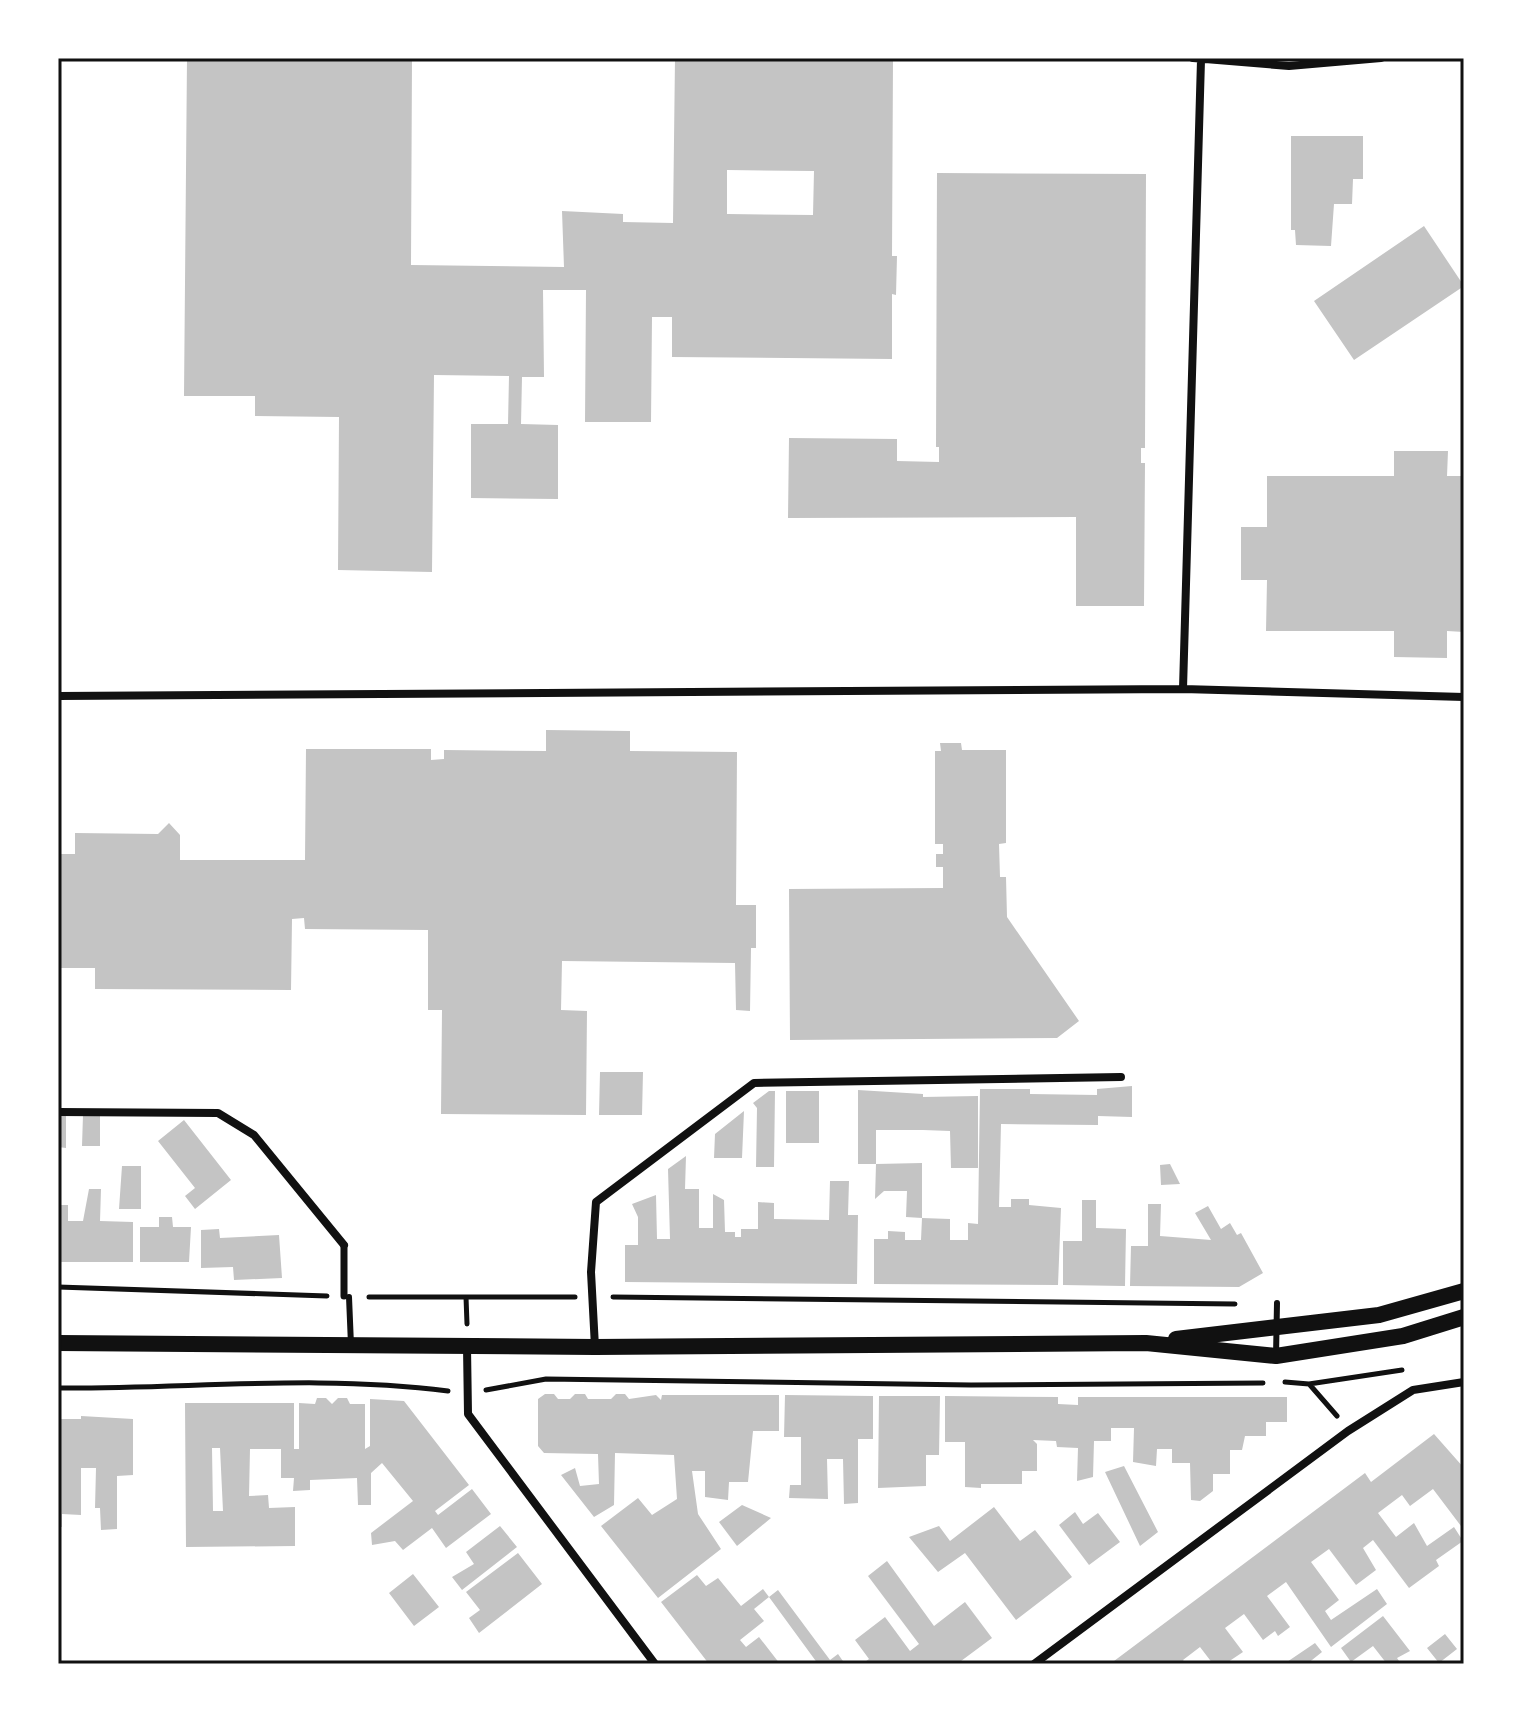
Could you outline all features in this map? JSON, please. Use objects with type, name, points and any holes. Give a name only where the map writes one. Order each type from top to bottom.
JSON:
[{"type":"main road","points":[[1146,1343],[1379,1315],[1464,1291]]},
{"type":"main road","points":[[58,1343],[467,1347],[1146,1343],[1276,1356],[1403,1336],[1464,1317]]},
{"type":"street","points":[[1183,689],[1197,59],[1289,66],[1381,58]]},
{"type":"street","points":[[58,696],[1183,689],[1464,697]]},
{"type":"street","points":[[595,1347],[592,1225],[596,1202],[754,1083],[1121,1077]]},
{"type":"street","points":[[58,1112],[218,1113],[254,1135],[344,1245],[347,1296]]},
{"type":"street","points":[[467,1347],[468,1414],[655,1664]]},
{"type":"street","points":[[1034,1664],[1348,1431],[1413,1390],[1462,1381]]},
{"type":"lane","points":[[347,1296],[351,1345]]},
{"type":"lane","points":[[1276,1356],[1277,1303]]},
{"type":"path","points":[[58,1287],[347,1296],[1277,1303]]},
{"type":"path","points":[[58,1388],[192,1383],[380,1384],[468,1391],[546,1379],[971,1385],[1309,1384],[1417,1368]]},
{"type":"path","points":[[1309,1384],[1348,1431]]},
{"type":"building","points":[[187,58],[412,58],[411,265],[564,267],[562,211],[623,214],[623,222],[673,223],[675,58],[893,58],[892,256],[897,256],[896,295],[892,294],[892,359],[672,357],[672,317],[652,317],[651,422],[585,422],[586,290],[543,290],[544,377],[522,377],[521,424],[558,425],[558,499],[471,498],[471,424],[508,424],[509,376],[434,375],[432,572],[338,570],[339,417],[255,416],[255,396],[184,396]],"holes":[[[727,170],[814,171],[813,215],[727,214]]]},
{"type":"building","points":[[1291,136],[1363,136],[1363,179],[1353,179],[1352,204],[1334,204],[1331,246],[1296,245],[1295,230],[1291,230]]},
{"type":"building","points":[[937,173],[1146,174],[1145,448],[1141,448],[1141,463],[1145,463],[1144,606],[1076,606],[1076,517],[788,518],[789,438],[897,439],[897,461],[939,462],[939,447],[936,447]]},
{"type":"building","points":[[1424,226],[1464,286],[1354,360],[1314,301]]},
{"type":"building","points":[[1394,451],[1448,451],[1447,476],[1464,476],[1464,632],[1447,631],[1447,658],[1394,657],[1394,631],[1266,631],[1267,580],[1241,580],[1241,527],[1267,527],[1267,476],[1394,476]]},
{"type":"building","points":[[546,730],[630,731],[630,751],[737,752],[736,905],[756,905],[756,948],[751,948],[750,1011],[736,1010],[735,963],[562,961],[561,1010],[587,1011],[586,1115],[441,1114],[442,1010],[428,1010],[428,930],[305,929],[304,918],[292,919],[291,990],[95,989],[95,968],[58,968],[58,854],[75,854],[75,833],[158,834],[169,823],[180,835],[180,860],[305,860],[306,749],[431,749],[431,760],[444,759],[444,750],[546,751]]},
{"type":"building","points":[[940,743],[961,743],[962,750],[1006,750],[1006,843],[999,844],[1000,877],[1006,877],[1007,917],[1079,1021],[1057,1038],[790,1040],[789,889],[943,888],[943,867],[936,867],[936,854],[943,854],[943,844],[935,844],[935,751],[941,751]]},
{"type":"building","points":[[600,1072],[643,1072],[642,1115],[599,1115]]},
{"type":"building","points":[[1132,1086],[1132,1117],[1098,1116],[1098,1125],[1001,1124],[999,1207],[1011,1207],[1011,1199],[1029,1199],[1029,1205],[1061,1208],[1058,1285],[874,1284],[874,1239],[888,1239],[888,1231],[905,1232],[905,1240],[921,1240],[922,1218],[950,1219],[950,1240],[968,1240],[968,1223],[978,1224],[980,1089],[1030,1089],[1030,1094],[1097,1095],[1097,1089]]},
{"type":"building","points":[[858,1090],[923,1094],[923,1097],[978,1096],[978,1168],[951,1168],[950,1131],[923,1130],[876,1130],[876,1164],[858,1164]]},
{"type":"building","points":[[769,1091],[775,1091],[774,1167],[756,1167],[757,1108],[753,1103]]},
{"type":"building","points":[[786,1091],[819,1091],[819,1143],[786,1143]]},
{"type":"building","points":[[744,1111],[742,1158],[714,1158],[715,1134]]},
{"type":"building","points":[[58,1115],[66,1115],[66,1148],[58,1147]]},
{"type":"building","points":[[83,1115],[100,1115],[100,1146],[82,1146]]},
{"type":"building","points":[[184,1120],[231,1180],[195,1209],[185,1196],[195,1188],[158,1141]]},
{"type":"building","points":[[686,1156],[685,1189],[699,1189],[699,1228],[713,1228],[713,1194],[724,1200],[725,1232],[735,1232],[735,1237],[741,1237],[741,1229],[758,1229],[758,1202],[774,1203],[774,1219],[829,1220],[830,1181],[849,1181],[848,1215],[858,1215],[857,1284],[625,1282],[625,1245],[638,1245],[638,1217],[632,1204],[656,1195],[657,1239],[670,1239],[668,1169]]},
{"type":"building","points":[[922,1163],[922,1218],[906,1217],[907,1191],[884,1191],[875,1199],[876,1164]]},
{"type":"building","points":[[1170,1164],[1180,1184],[1161,1185],[1160,1165]]},
{"type":"building","points":[[122,1166],[141,1166],[141,1209],[119,1209]]},
{"type":"building","points":[[89,1189],[101,1189],[100,1221],[133,1222],[133,1262],[58,1262],[58,1205],[68,1205],[68,1221],[83,1221]]},
{"type":"building","points":[[1082,1200],[1096,1200],[1096,1228],[1126,1229],[1125,1286],[1063,1285],[1063,1241],[1082,1241]]},
{"type":"building","points":[[1148,1204],[1161,1204],[1160,1236],[1211,1240],[1195,1213],[1208,1206],[1221,1229],[1230,1223],[1237,1235],[1241,1233],[1263,1273],[1239,1287],[1130,1286],[1131,1246],[1148,1246]]},
{"type":"building","points":[[159,1217],[172,1217],[173,1227],[191,1227],[189,1262],[140,1262],[140,1227],[159,1227]]},
{"type":"building","points":[[219,1229],[220,1238],[279,1235],[282,1278],[234,1280],[233,1267],[201,1268],[201,1230]]},
{"type":"building","points":[[545,1394],[554,1394],[558,1399],[570,1399],[575,1394],[585,1394],[588,1399],[611,1399],[616,1394],[625,1394],[629,1399],[656,1395],[661,1400],[662,1395],[779,1395],[779,1431],[753,1431],[748,1482],[729,1482],[728,1500],[705,1497],[705,1471],[692,1471],[698,1514],[721,1549],[658,1598],[601,1526],[638,1498],[652,1515],[677,1499],[674,1455],[615,1453],[614,1505],[594,1517],[561,1475],[575,1468],[580,1486],[599,1484],[598,1454],[544,1453],[538,1446],[538,1399]]},
{"type":"building","points":[[785,1395],[873,1396],[873,1439],[858,1439],[858,1503],[844,1504],[843,1459],[827,1459],[828,1499],[789,1498],[790,1485],[801,1485],[801,1437],[784,1437]]},
{"type":"building","points":[[879,1396],[940,1396],[939,1455],[926,1455],[926,1486],[878,1488]]},
{"type":"building","points":[[945,1396],[1058,1397],[1058,1404],[1078,1405],[1078,1397],[1287,1397],[1287,1422],[1266,1422],[1266,1436],[1245,1436],[1242,1450],[1230,1450],[1230,1474],[1213,1474],[1213,1491],[1200,1501],[1191,1500],[1190,1463],[1172,1463],[1172,1449],[1157,1449],[1156,1466],[1133,1462],[1134,1428],[1111,1428],[1111,1441],[1094,1441],[1093,1477],[1077,1481],[1078,1448],[1057,1447],[1056,1441],[1033,1440],[1037,1444],[1037,1471],[1022,1471],[1022,1484],[965,1487],[965,1442],[945,1442]]},
{"type":"building","points":[[317,1398],[326,1398],[332,1404],[338,1398],[347,1398],[350,1404],[365,1404],[365,1449],[370,1446],[370,1399],[404,1401],[469,1485],[435,1511],[438,1515],[472,1489],[491,1514],[446,1548],[432,1528],[403,1550],[395,1541],[372,1545],[371,1533],[413,1501],[382,1463],[371,1473],[371,1505],[358,1505],[357,1478],[310,1480],[310,1490],[293,1491],[294,1478],[281,1478],[281,1449],[250,1449],[249,1496],[268,1495],[269,1508],[295,1507],[295,1546],[186,1547],[185,1403],[294,1403],[294,1449],[299,1449],[299,1403],[315,1404]],"holes":[[[212,1448],[220,1448],[223,1511],[213,1511]]]},
{"type":"building","points":[[81,1416],[133,1419],[133,1475],[117,1476],[117,1529],[101,1530],[100,1508],[95,1508],[96,1468],[81,1468],[81,1515],[62,1514],[62,1527],[58,1527],[58,1419],[81,1419]]},
{"type":"building","points":[[1434,1434],[1464,1468],[1464,1530],[1433,1489],[1410,1506],[1402,1495],[1378,1513],[1396,1537],[1414,1523],[1427,1546],[1454,1527],[1463,1541],[1436,1560],[1439,1566],[1409,1588],[1373,1540],[1363,1548],[1376,1570],[1356,1585],[1329,1549],[1311,1562],[1339,1600],[1325,1611],[1331,1620],[1377,1589],[1387,1604],[1331,1647],[1286,1582],[1267,1596],[1290,1627],[1278,1636],[1275,1631],[1263,1640],[1244,1614],[1225,1628],[1243,1652],[1225,1664],[1213,1664],[1200,1647],[1183,1660],[1186,1664],[1110,1664],[1365,1473],[1371,1482]]},
{"type":"building","points":[[1124,1466],[1158,1532],[1140,1546],[1105,1472]]},
{"type":"building","points":[[742,1505],[771,1518],[737,1546],[719,1522]]},
{"type":"building","points":[[994,1507],[1020,1541],[1035,1530],[1072,1577],[1016,1620],[965,1553],[938,1572],[909,1537],[939,1526],[950,1541]]},
{"type":"building","points":[[1075,1512],[1083,1524],[1098,1513],[1120,1542],[1089,1565],[1059,1525]]},
{"type":"building","points":[[500,1526],[517,1547],[462,1590],[452,1577],[474,1564],[466,1552]]},
{"type":"building","points":[[518,1553],[542,1584],[479,1633],[469,1618],[480,1610],[466,1592]]},
{"type":"building","points":[[887,1561],[934,1626],[965,1602],[992,1638],[957,1664],[862,1664],[869,1659],[855,1640],[885,1617],[910,1651],[919,1644],[868,1576]]},
{"type":"building","points":[[413,1574],[439,1607],[414,1626],[389,1593]]},
{"type":"building","points":[[697,1575],[706,1586],[718,1578],[741,1606],[763,1589],[769,1597],[754,1609],[764,1621],[740,1640],[746,1647],[759,1637],[780,1664],[709,1664],[661,1602]]},
{"type":"building","points":[[778,1590],[830,1660],[838,1654],[845,1664],[830,1661],[818,1664],[769,1597]]},
{"type":"building","points":[[1383,1616],[1410,1651],[1397,1658],[1401,1664],[1387,1664],[1373,1646],[1351,1662],[1341,1648]]},
{"type":"building","points":[[1445,1634],[1457,1649],[1439,1663],[1427,1648]]},
{"type":"building","points":[[1315,1643],[1322,1652],[1307,1664],[1284,1664]]}]
